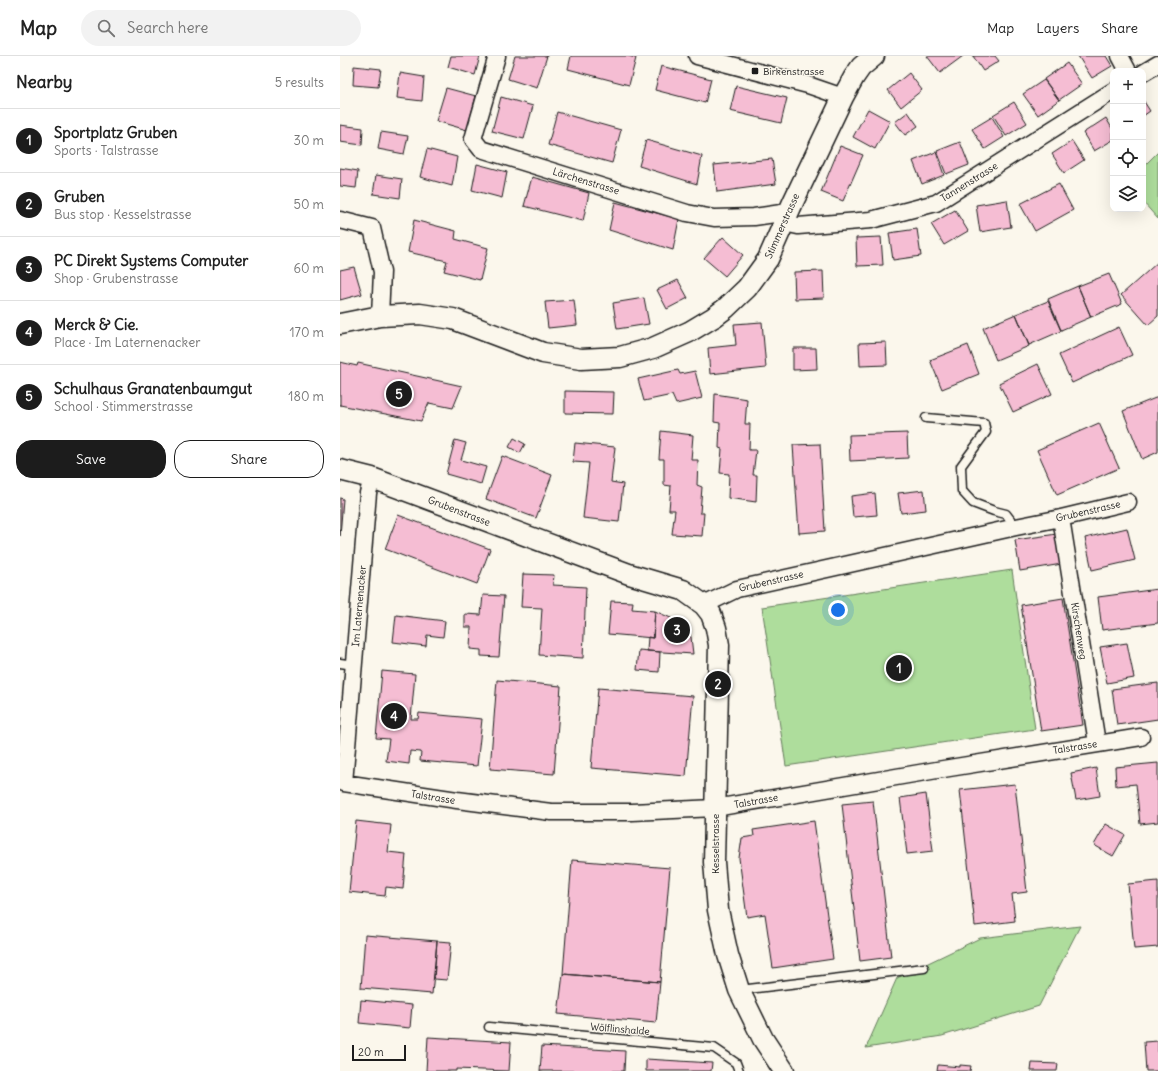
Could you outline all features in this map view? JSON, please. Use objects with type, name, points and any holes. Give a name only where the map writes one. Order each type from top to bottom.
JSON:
[{"type":"street","name":"Lärchenstrasse","points":[[497,56],[473,139],[481,149],[687,213],[714,218],[786,217]]},
{"type":"street","points":[[697,56],[808,85],[843,97]]},
{"type":"street","name":"Stimmerstrasse","points":[[340,324],[380,316],[420,314],[453,319],[543,352],[581,359],[620,357],[654,348],[689,332],[726,308],[746,288],[768,259],[786,217],[843,97],[858,72],[874,56]]},
{"type":"street","points":[[1120,56],[1126,68]]},
{"type":"street","points":[[1146,71],[1158,64]]},
{"type":"street","name":"Tannenstrasse","points":[[786,217],[798,226],[871,220],[936,203],[1110,93]]},
{"type":"street","points":[[340,220],[372,228],[382,272],[380,316]]},
{"type":"street","name":"Grubenstrasse","points":[[340,470],[372,478],[629,574],[683,590],[704,605],[737,588],[1016,526],[1061,518],[1128,502]]},
{"type":"street","name":"Im Laternenacker","points":[[342,782],[347,664],[368,493],[372,478]]},
{"type":"street","name":"Kirschenweg","points":[[1061,518],[1097,744]]},
{"type":"street","name":"Kesselstrasse","points":[[704,605],[711,614],[716,628],[719,645],[714,862],[718,910],[728,955],[739,990],[763,1039],[784,1071]]},
{"type":"street","name":"Talstrasse","points":[[342,782],[456,800],[551,812],[632,812],[715,808],[1141,737]]},
{"type":"lane","points":[[926,418],[984,423],[986,432],[961,466],[962,490],[973,503],[1006,514],[1016,526]]},
{"type":"lane","points":[[739,990],[924,968]]},
{"type":"lane","name":"Wölflinshalde","points":[[489,1027],[714,1048],[736,1063],[739,1071]]},
{"type":"green space","points":[[1158,152],[1158,219],[1146,205],[1146,164]]},
{"type":"green space","points":[[1012,570],[1035,729],[786,766],[762,607]]},
{"type":"green space","points":[[1080,926],[1039,1006],[942,1036],[866,1048],[897,978],[980,938]]},
{"type":"building","points":[[451,56],[480,56],[475,75],[448,67]]},
{"type":"building","points":[[515,56],[547,56],[537,88],[508,79]]},
{"type":"building","points":[[571,56],[628,56],[636,58],[629,85],[568,69]]},
{"type":"building","points":[[927,56],[963,56],[940,73]]},
{"type":"building","points":[[973,56],[995,56],[999,61],[983,71]]},
{"type":"building","points":[[1078,56],[1106,56],[1112,66],[1092,78]]},
{"type":"building","points":[[1067,63],[1082,84],[1059,100],[1044,79]]},
{"type":"building","points":[[354,66],[381,69],[378,87],[353,85]]},
{"type":"building","points":[[661,66],[711,79],[705,103],[655,90]]},
{"type":"building","points":[[400,73],[424,77],[422,101],[397,98]]},
{"type":"building","points":[[909,73],[922,90],[901,107],[888,90]]},
{"type":"building","points":[[1044,80],[1059,100],[1038,115],[1023,94]]},
{"type":"building","points":[[736,86],[787,98],[781,123],[730,111]]},
{"type":"building","points":[[446,88],[476,96],[467,130],[436,121]]},
{"type":"building","points":[[501,97],[533,106],[524,139],[492,131]]},
{"type":"building","points":[[1014,102],[1027,123],[1006,136],[993,115]]},
{"type":"building","points":[[1146,105],[1150,111],[1146,114]]},
{"type":"building","points":[[868,109],[890,121],[875,149],[853,137]]},
{"type":"building","points":[[557,112],[621,130],[612,163],[548,145]]},
{"type":"building","points":[[908,112],[918,126],[905,135],[895,122]]},
{"type":"building","points":[[992,117],[1004,137],[985,149],[972,129]]},
{"type":"building","points":[[1106,118],[1110,125],[1110,142],[1094,151],[1083,133]]},
{"type":"building","points":[[340,125],[363,128],[362,145],[340,142]]},
{"type":"building","points":[[381,132],[408,136],[404,154],[378,149]]},
{"type":"building","points":[[646,140],[702,156],[697,184],[639,166]]},
{"type":"building","points":[[1072,141],[1084,160],[1064,173],[1052,154]]},
{"type":"building","points":[[960,142],[969,165],[946,174],[937,151]]},
{"type":"building","points":[[840,146],[863,155],[843,201],[821,192]]},
{"type":"building","points":[[427,149],[457,157],[452,186],[420,177]]},
{"type":"building","points":[[936,152],[944,175],[922,184],[913,161]]},
{"type":"building","points":[[772,159],[776,184],[717,192],[714,165]]},
{"type":"building","points":[[477,164],[507,172],[502,198],[472,190]]},
{"type":"building","points":[[340,168],[358,171],[356,188],[340,186]]},
{"type":"building","points":[[376,175],[402,179],[400,198],[373,194]]},
{"type":"building","points":[[532,177],[589,193],[583,221],[524,206]]},
{"type":"building","points":[[1059,184],[1073,210],[1035,231],[1020,204]]},
{"type":"building","points":[[1007,200],[1011,227],[980,232],[976,205]]},
{"type":"building","points":[[615,202],[679,219],[673,250],[609,230]]},
{"type":"building","points":[[955,210],[968,231],[944,245],[931,224]]},
{"type":"building","points":[[414,220],[456,231],[455,239],[488,248],[480,280],[444,271],[447,261],[408,252]]},
{"type":"building","points":[[917,229],[921,256],[893,260],[889,233]]},
{"type":"building","points":[[723,237],[743,255],[725,276],[704,258]]},
{"type":"building","points":[[881,237],[883,265],[857,266],[856,238]]},
{"type":"building","points":[[1158,262],[1158,316],[1148,325],[1121,295]]},
{"type":"building","points":[[354,267],[362,294],[340,300],[340,270]]},
{"type":"building","points":[[823,271],[824,298],[795,299],[794,272]]},
{"type":"building","points":[[1109,274],[1122,304],[1091,317],[1078,286]]},
{"type":"building","points":[[678,280],[688,298],[667,309],[657,290]]},
{"type":"building","points":[[1078,286],[1091,317],[1061,330],[1048,299]]},
{"type":"building","points":[[644,298],[649,324],[617,329],[613,303]]},
{"type":"building","points":[[574,300],[577,325],[548,328],[545,302]]},
{"type":"building","points":[[1048,301],[1061,331],[1029,345],[1016,314]]},
{"type":"building","points":[[1016,314],[1029,346],[996,360],[983,328]]},
{"type":"building","points":[[762,322],[766,368],[710,374],[708,348],[736,345],[734,324]]},
{"type":"building","points":[[1119,327],[1132,355],[1072,383],[1059,355]]},
{"type":"building","points":[[886,342],[887,365],[860,366],[859,343]]},
{"type":"building","points":[[968,345],[979,374],[942,389],[930,360]]},
{"type":"building","points":[[793,348],[816,348],[817,369],[793,370]]},
{"type":"building","points":[[340,362],[357,366],[358,363],[462,386],[453,408],[429,403],[421,421],[340,405]]},
{"type":"building","points":[[1038,364],[1052,394],[1013,412],[999,383]]},
{"type":"building","points":[[678,370],[680,374],[695,371],[702,398],[676,404],[672,395],[644,401],[638,379]]},
{"type":"building","points":[[565,391],[614,392],[613,414],[565,413]]},
{"type":"building","points":[[715,394],[747,399],[745,424],[750,424],[749,450],[756,450],[753,475],[757,475],[756,502],[728,498],[729,474],[720,473],[722,449],[719,448],[720,423],[714,422]]},
{"type":"building","points":[[1158,397],[1158,452],[1142,459],[1123,411]]},
{"type":"building","points":[[1099,423],[1119,468],[1057,495],[1037,450]]},
{"type":"building","points":[[661,431],[693,435],[691,460],[698,460],[697,485],[702,487],[700,513],[704,513],[702,536],[672,534],[675,510],[669,510],[671,486],[664,485],[664,459],[659,459]]},
{"type":"building","points":[[907,433],[908,458],[850,461],[849,435]]},
{"type":"building","points":[[514,438],[525,444],[520,453],[509,447]]},
{"type":"building","points":[[455,440],[466,443],[461,460],[486,467],[481,484],[446,474]]},
{"type":"building","points":[[575,443],[615,447],[611,482],[623,484],[619,522],[583,518],[589,463],[573,462]]},
{"type":"building","points":[[820,444],[825,531],[799,533],[793,445]]},
{"type":"building","points":[[502,456],[552,475],[536,518],[486,499]]},
{"type":"building","points":[[924,490],[926,510],[901,513],[898,493]]},
{"type":"building","points":[[875,493],[877,515],[853,517],[851,496]]},
{"type":"building","points":[[340,498],[343,499],[340,536]]},
{"type":"building","points":[[398,515],[490,549],[477,584],[385,549]]},
{"type":"building","points":[[1127,528],[1135,560],[1092,570],[1085,538]]},
{"type":"building","points":[[1057,534],[1062,564],[1020,571],[1015,540]]},
{"type":"building","points":[[523,574],[554,575],[553,585],[586,587],[583,658],[539,655],[542,608],[521,607]]},
{"type":"building","points":[[1158,589],[1158,623],[1102,630],[1098,597]]},
{"type":"building","points":[[483,595],[504,596],[499,657],[481,656],[481,650],[470,649],[471,627],[465,627],[465,614],[481,615]]},
{"type":"building","points":[[1063,598],[1083,725],[1041,731],[1021,605]]},
{"type":"building","points":[[611,601],[633,602],[632,609],[655,611],[653,638],[608,634]]},
{"type":"building","points":[[655,611],[673,619],[683,626],[691,637],[693,654],[647,651],[648,637],[653,638]]},
{"type":"building","points":[[396,615],[445,621],[443,637],[427,635],[426,646],[393,642]]},
{"type":"building","points":[[1127,643],[1134,678],[1107,683],[1100,647]]},
{"type":"building","points":[[639,650],[660,652],[659,672],[637,670]]},
{"type":"building","points":[[382,671],[415,674],[411,719],[418,719],[419,713],[482,719],[477,766],[420,761],[421,752],[410,751],[409,764],[386,761],[389,739],[376,738]]},
{"type":"building","points":[[497,680],[561,686],[554,774],[490,769]]},
{"type":"building","points":[[1158,683],[1158,719],[1117,725],[1112,689]]},
{"type":"building","points":[[598,688],[693,696],[686,776],[591,768]]},
{"type":"building","points":[[1158,763],[1158,822],[1140,824],[1136,784],[1116,786],[1115,767]]},
{"type":"building","points":[[1096,768],[1100,796],[1076,800],[1071,773]]},
{"type":"building","points":[[1015,784],[1027,892],[1012,894],[1015,921],[975,926],[960,790]]},
{"type":"building","points":[[926,794],[933,851],[907,854],[900,798]]},
{"type":"building","points":[[873,801],[891,957],[860,961],[842,804]]},
{"type":"building","points":[[356,821],[391,825],[388,852],[406,854],[403,889],[386,887],[385,896],[349,892]]},
{"type":"building","points":[[814,821],[833,959],[773,968],[765,914],[747,917],[739,858],[742,838],[754,836],[753,830]]},
{"type":"building","points":[[1106,824],[1125,835],[1113,856],[1094,845]]},
{"type":"building","points":[[572,860],[670,868],[660,982],[563,974]]},
{"type":"building","points":[[1158,881],[1158,947],[1134,949],[1128,884]]},
{"type":"building","points":[[365,935],[437,941],[432,994],[361,988]]},
{"type":"building","points":[[437,941],[451,942],[447,980],[434,979]]},
{"type":"building","points":[[563,974],[660,982],[656,1023],[558,1014]]},
{"type":"building","points":[[361,1000],[412,1005],[410,1028],[359,1023]]},
{"type":"building","points":[[428,1037],[511,1042],[509,1071],[456,1069],[456,1071],[426,1071]]},
{"type":"building","points":[[1158,1041],[1158,1071],[1146,1071],[1144,1042]]},
{"type":"building","points":[[542,1046],[625,1051],[624,1071],[540,1071]]},
{"type":"building","points":[[646,1059],[712,1063],[711,1071],[646,1071]]},
{"type":"building","points":[[1032,1063],[1058,1064],[1057,1071],[1031,1071]]},
{"type":"building","points":[[938,1065],[960,1067],[960,1065],[971,1066],[970,1071],[937,1071]]},
{"type":"place","name":"Birkenstrasse","points":[[755,71]]},
{"type":"place","name":"Schulhaus Granatenbaumgut","points":[[399,394]]},
{"type":"place","name":"PC Direkt Systems Computer","points":[[677,630]]},
{"type":"place","name":"Sportplatz Gruben","points":[[899,668]]},
{"type":"place","name":"Gruben","points":[[718,684]]},
{"type":"place","name":"Merck & Cie.","points":[[394,716]]}]
